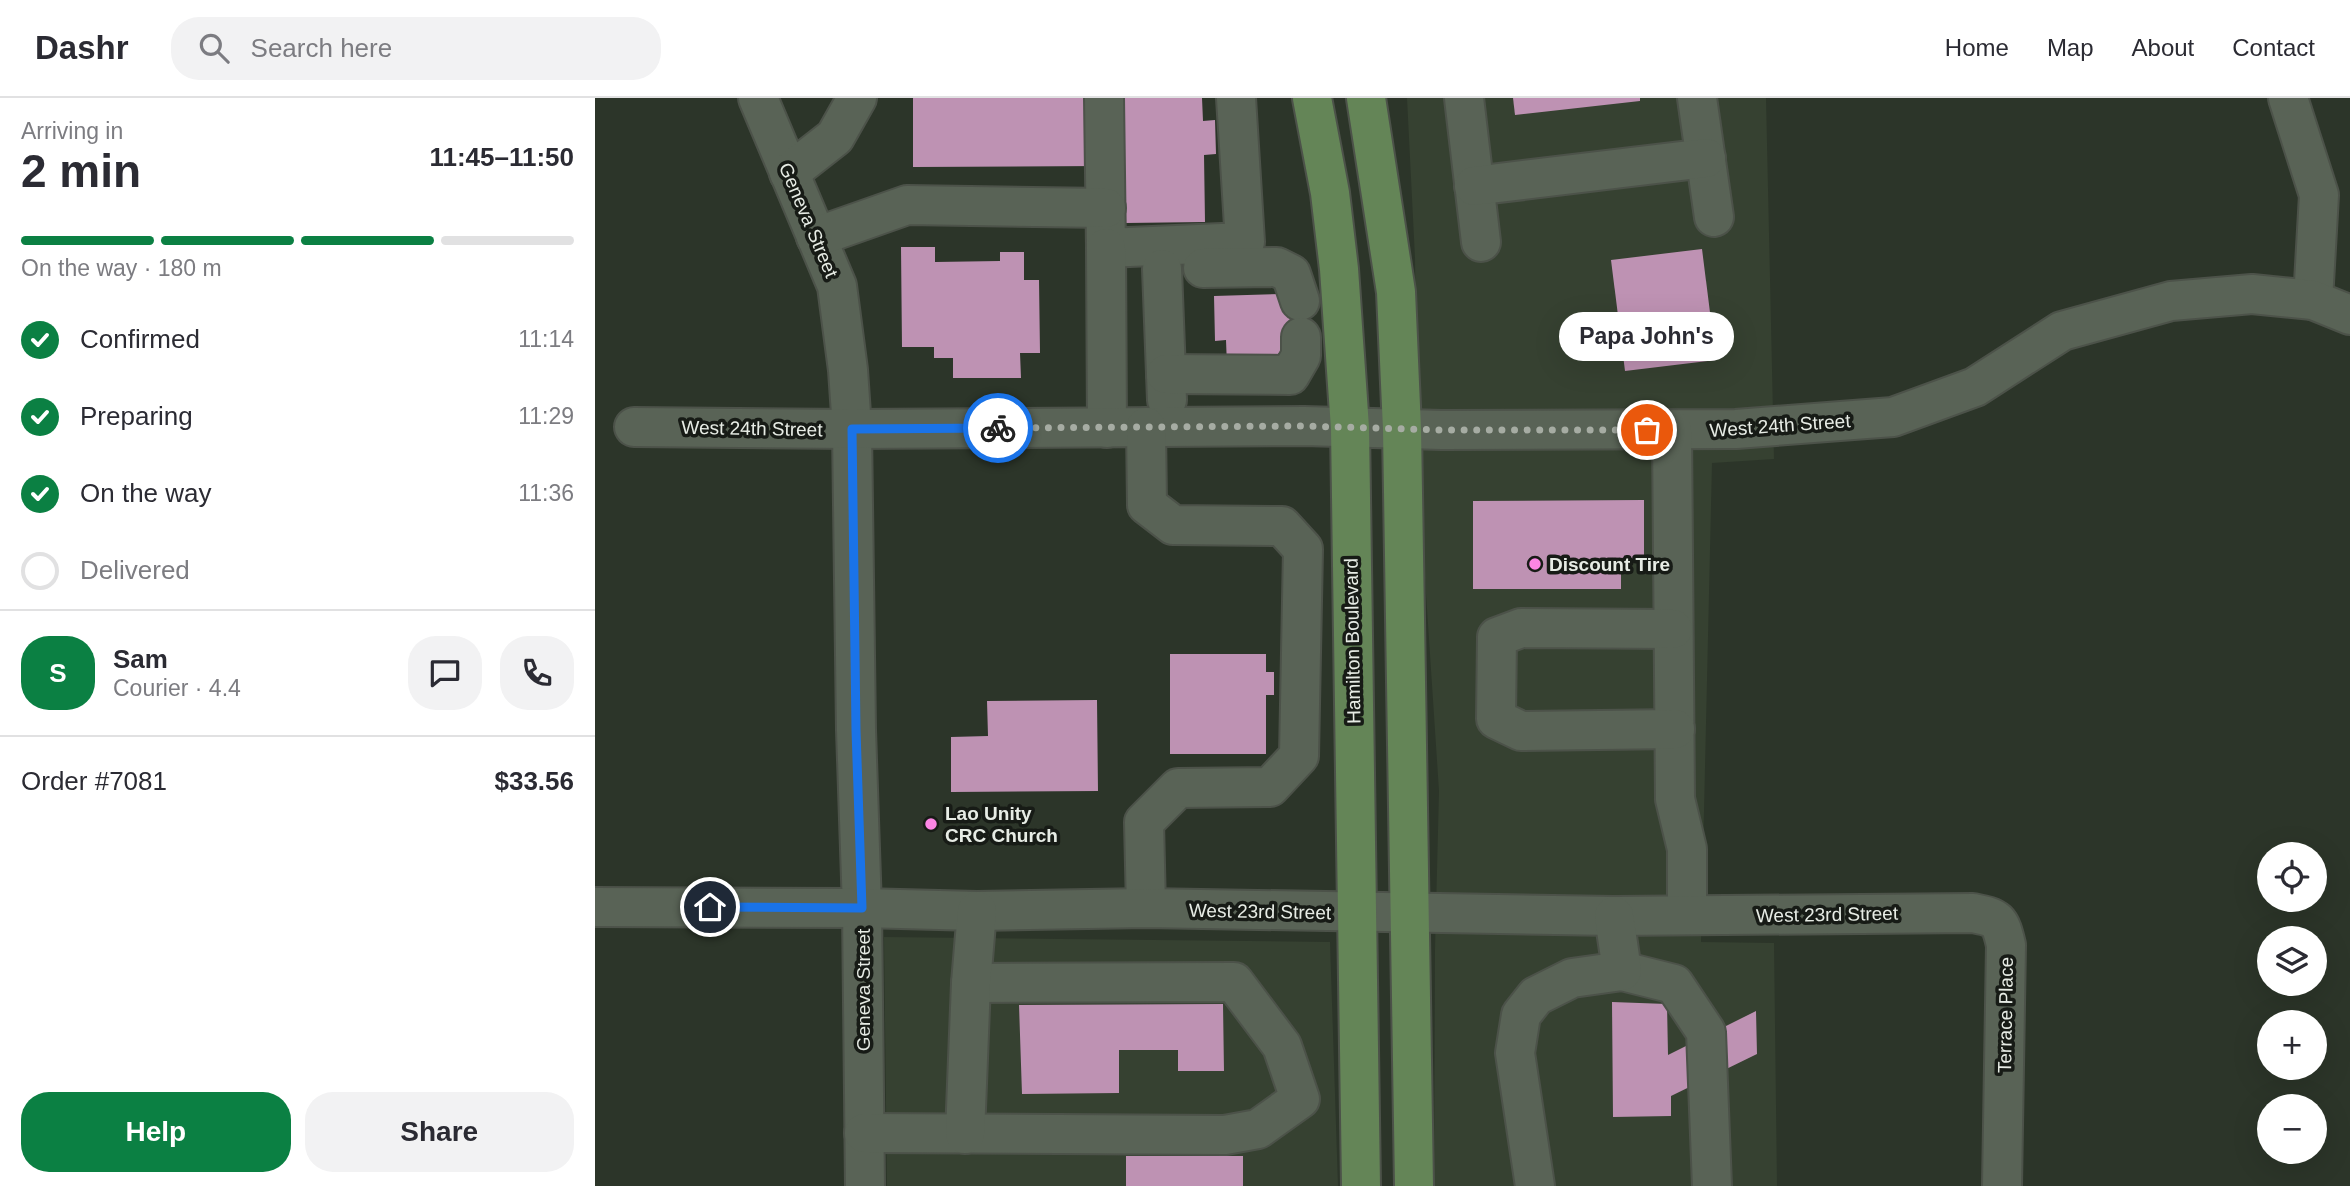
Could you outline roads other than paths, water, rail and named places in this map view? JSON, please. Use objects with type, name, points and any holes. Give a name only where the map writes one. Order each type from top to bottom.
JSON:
[{"type":"main road","name":"Hamilton Boulevard","points":[[1313,98],[1330,193],[1339,269],[1350,428],[1360,1186]]},
{"type":"main road","points":[[1366,98],[1396,292],[1402,429],[1414,1186]]},
{"type":"street","name":"Geneva Street","points":[[758,98],[837,286],[852,429],[865,1186]]},
{"type":"street","points":[[789,173],[835,137],[857,98]]},
{"type":"street","points":[[1104,98],[1107,428]]},
{"type":"street","points":[[1106,258],[1245,242],[1236,98]]},
{"type":"street","points":[[1464,98],[1481,242]]},
{"type":"street","points":[[1678,98],[1714,217]]},
{"type":"street","points":[[1696,160],[1697,98]]},
{"type":"street","points":[[2288,98],[2319,195],[2313,300]]},
{"type":"street","points":[[1474,186],[1696,160]]},
{"type":"street","points":[[816,237],[907,205],[1106,208]]},
{"type":"street","points":[[1106,258],[1162,269],[1277,267],[1291,274],[1301,319],[1301,356],[1290,375],[1166,374]]},
{"type":"street","points":[[1146,908],[1145,822],[1178,788],[1269,787],[1299,756],[1303,549],[1282,526],[1173,525],[1147,505],[1166,374],[1162,269]]},
{"type":"street","name":"West 24th Street","points":[[634,427],[1736,429],[1893,417],[1975,387],[2062,331],[2171,301],[2252,294],[2313,300],[2350,316]]},
{"type":"street","points":[[1672,430],[1675,799],[1687,849],[1687,915]]},
{"type":"street","points":[[1673,629],[1521,628],[1497,638],[1496,719],[1521,732],[1675,729]]},
{"type":"street","name":"West 23rd Street","points":[[595,907],[978,911],[1146,908],[1614,916],[1925,913]]},
{"type":"street","points":[[965,1134],[971,983],[978,911]]},
{"type":"street","name":"Terrace Place","points":[[1925,913],[1973,913],[1994,917],[2001,924],[2006,944],[2007,966],[2002,1186]]},
{"type":"street","points":[[1614,916],[1622,971]]},
{"type":"street","points":[[1535,1186],[1515,1053],[1521,1015],[1537,996],[1572,978],[1622,971],[1674,984],[1706,1032],[1712,1186]]},
{"type":"street","points":[[864,1133],[1225,1135],[1258,1129],[1300,1098],[1282,1046],[1234,982],[971,983]]},
{"type":"place","name":"Papa John's","points":[[1647,430]]},
{"type":"place","name":"Discount Tire","points":[[1535,564]]},
{"type":"place","name":"Lao Unity CRC Church","points":[[931,824]]}]
